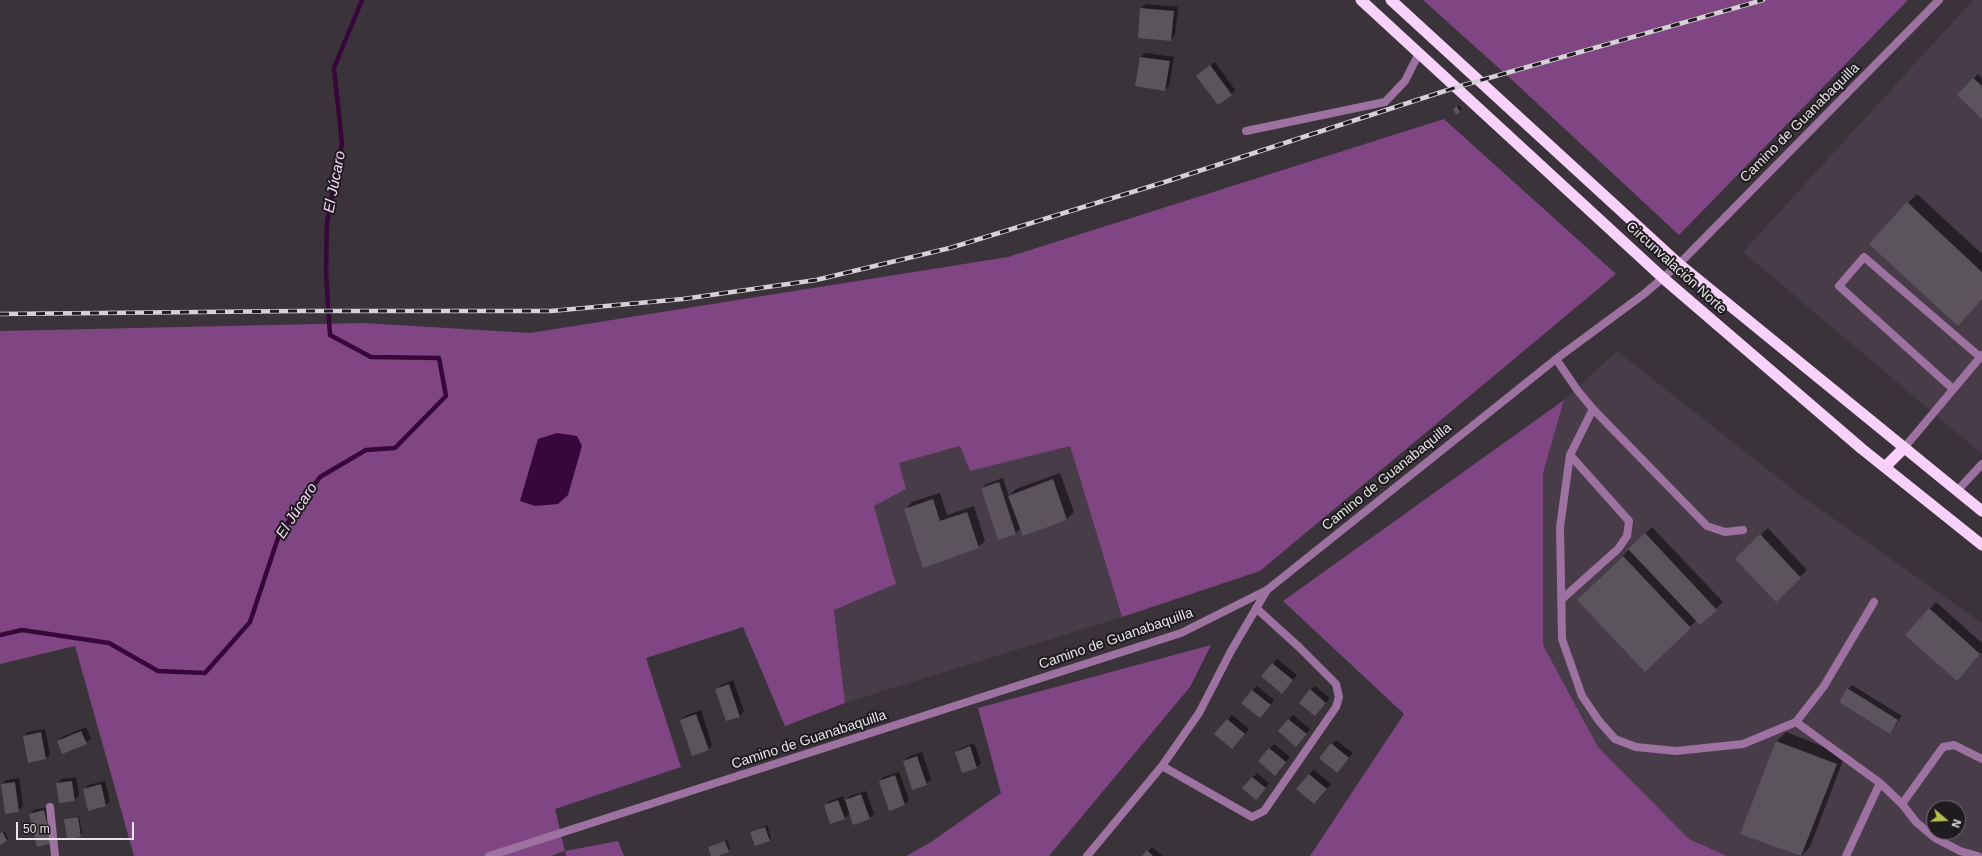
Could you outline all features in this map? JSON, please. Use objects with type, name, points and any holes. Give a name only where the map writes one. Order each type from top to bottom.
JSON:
[{"type":"highway","name":"Circunvalación Norte","points":[[1361,0],[1663,278],[1885,467],[1982,545]]},
{"type":"highway","name":"Circunvalación Norte","points":[[1391,0],[1680,264],[1982,511]]},
{"type":"highway","points":[[1885,467],[1904,448]]},
{"type":"street","name":"Camino de Guanabaquilla","points":[[489,856],[1181,633],[1267,590],[1556,359],[1680,264],[1939,0]]},
{"type":"street","points":[[1246,131],[1385,102],[1405,81],[1419,53]]},
{"type":"street","points":[[1904,448],[1981,356],[1864,257],[1839,286],[1953,389]]},
{"type":"street","points":[[1556,359],[1578,391],[1593,409],[1707,526],[1725,532],[1743,530]]},
{"type":"street","points":[[1593,409],[1570,455],[1560,527],[1562,639],[1582,696],[1599,721],[1615,739],[1636,747],[1676,751],[1743,744],[1796,722],[1824,686],[1874,602]]},
{"type":"street","points":[[1562,599],[1618,549],[1627,536],[1629,521],[1570,455]]},
{"type":"street","points":[[1957,491],[1982,464]]},
{"type":"street","points":[[1087,856],[1162,766],[1199,713],[1231,651],[1267,590]]},
{"type":"street","points":[[1162,766],[1252,817],[1264,812],[1336,706],[1339,697],[1336,684],[1299,647],[1256,608]]},
{"type":"street","points":[[1796,722],[1880,784],[1902,804],[1916,822],[1935,838],[1960,851],[1978,856]]},
{"type":"street","points":[[1902,804],[1942,747],[1954,745],[1982,759]]},
{"type":"street","points":[[1846,856],[1880,784]]},
{"type":"street","points":[[50,806],[55,856]]},
{"type":"shaded area","points":[[1423,0],[1908,0],[1679,235],[1511,79]]},
{"type":"shaded area","points":[[1973,0],[1982,0],[1982,454],[1743,252]]},
{"type":"shaded area","points":[[1444,119],[1616,274],[1260,571],[1122,617],[1070,446],[970,471],[960,446],[899,463],[906,489],[874,506],[896,584],[834,610],[845,703],[785,726],[743,627],[646,658],[681,767],[555,809],[565,851],[551,856],[134,856],[75,646],[0,664],[0,331],[363,323],[530,333],[1008,257]]},
{"type":"shaded area","points":[[1617,351],[1800,495],[1982,623],[1982,856],[1727,856],[1689,839],[1598,747],[1543,645],[1543,473],[1564,400]]},
{"type":"shaded area","points":[[1564,400],[1543,473],[1543,645],[1598,747],[1689,839],[1727,856],[1310,856],[1404,714],[1283,601]]},
{"type":"shaded area","points":[[557,433],[577,436],[582,446],[568,495],[558,504],[535,506],[520,501],[538,439]]},
{"type":"shaded area","points":[[960,446],[970,471],[1070,446],[1122,617],[845,703],[834,610],[896,584],[874,506],[905,489],[899,463]]},
{"type":"shaded area","points":[[1211,645],[1190,687],[1049,856],[906,856],[931,842],[1001,793],[978,708]]},
{"type":"shaded area","points":[[618,841],[624,856],[566,856],[565,851]]},
{"type":"building","points":[[1140,8],[1174,11],[1171,41],[1138,38]]},
{"type":"building","points":[[1140,57],[1170,61],[1165,91],[1135,86]]},
{"type":"building","points":[[1210,65],[1232,95],[1218,105],[1196,76]]},
{"type":"building","points":[[1973,78],[1982,86],[1982,119],[1957,95]]},
{"type":"building","points":[[1457,106],[1460,112],[1456,115],[1453,109]]},
{"type":"building","points":[[1907,202],[1982,272],[1982,299],[1958,326],[1869,244]]},
{"type":"building","points":[[1053,479],[1067,520],[1023,536],[1008,496]]},
{"type":"building","points":[[999,482],[1016,534],[998,540],[981,488]]},
{"type":"building","points":[[933,499],[940,521],[967,512],[979,548],[923,568],[904,509]]},
{"type":"building","points":[[1645,533],[1717,610],[1700,625],[1628,549]]},
{"type":"building","points":[[1760,534],[1801,578],[1776,602],[1735,559]]},
{"type":"building","points":[[1623,556],[1691,628],[1645,672],[1577,600]]},
{"type":"building","points":[[1929,608],[1980,654],[1957,681],[1905,635]]},
{"type":"building","points":[[1272,663],[1293,680],[1282,694],[1261,676]]},
{"type":"building","points":[[729,684],[740,717],[726,721],[715,689]]},
{"type":"building","points":[[1847,688],[1898,720],[1890,734],[1839,702]]},
{"type":"building","points":[[1310,689],[1326,703],[1315,716],[1299,703]]},
{"type":"building","points":[[1252,690],[1271,705],[1260,718],[1241,703]]},
{"type":"building","points":[[696,714],[709,750],[692,756],[680,720]]},
{"type":"building","points":[[1227,719],[1245,734],[1232,749],[1214,734]]},
{"type":"building","points":[[1288,719],[1307,734],[1296,747],[1278,731]]},
{"type":"building","points":[[81,731],[87,744],[62,754],[57,741]]},
{"type":"building","points":[[41,732],[46,759],[28,763],[23,736]]},
{"type":"building","points":[[1776,741],[1837,764],[1801,856],[1740,834]]},
{"type":"building","points":[[1331,743],[1349,758],[1337,773],[1319,758]]},
{"type":"building","points":[[970,746],[977,768],[962,773],[955,752]]},
{"type":"building","points":[[1269,748],[1286,762],[1275,776],[1258,761]]},
{"type":"building","points":[[917,756],[927,785],[912,790],[903,761]]},
{"type":"building","points":[[1309,774],[1327,789],[1314,804],[1296,789]]},
{"type":"building","points":[[895,775],[905,805],[889,811],[879,781]]},
{"type":"building","points":[[1252,777],[1266,788],[1256,800],[1242,788]]},
{"type":"building","points":[[72,781],[75,801],[59,803],[56,783]]},
{"type":"building","points":[[15,782],[19,812],[5,814],[1,784]]},
{"type":"building","points":[[101,784],[106,806],[88,811],[83,789]]},
{"type":"building","points":[[861,794],[870,819],[853,825],[845,800]]},
{"type":"building","points":[[838,800],[845,819],[830,824],[824,805]]},
{"type":"building","points":[[44,810],[52,843],[37,847],[29,814]]},
{"type":"building","points":[[78,817],[81,837],[67,839],[64,819]]},
{"type":"building","points":[[765,827],[770,841],[755,846],[750,832]]},
{"type":"building","points":[[3,832],[7,841],[0,845],[0,833]]},
{"type":"building","points":[[725,841],[729,852],[718,856],[711,856],[708,847]]},
{"type":"building","points":[[1147,850],[1153,856],[1142,856]]},
{"type":"waterway","name":"El Júcaro","points":[[0,635],[22,630],[109,643],[158,671],[205,673],[250,622],[279,535],[320,477],[366,450],[395,448],[446,396],[439,358],[371,357],[330,335],[326,273],[327,222],[342,144],[334,68],[362,0]]},
{"type":"railway","points":[[0,314],[300,311],[551,311],[683,299],[816,280],[950,248],[1168,181],[1457,87],[1763,0]]}]
